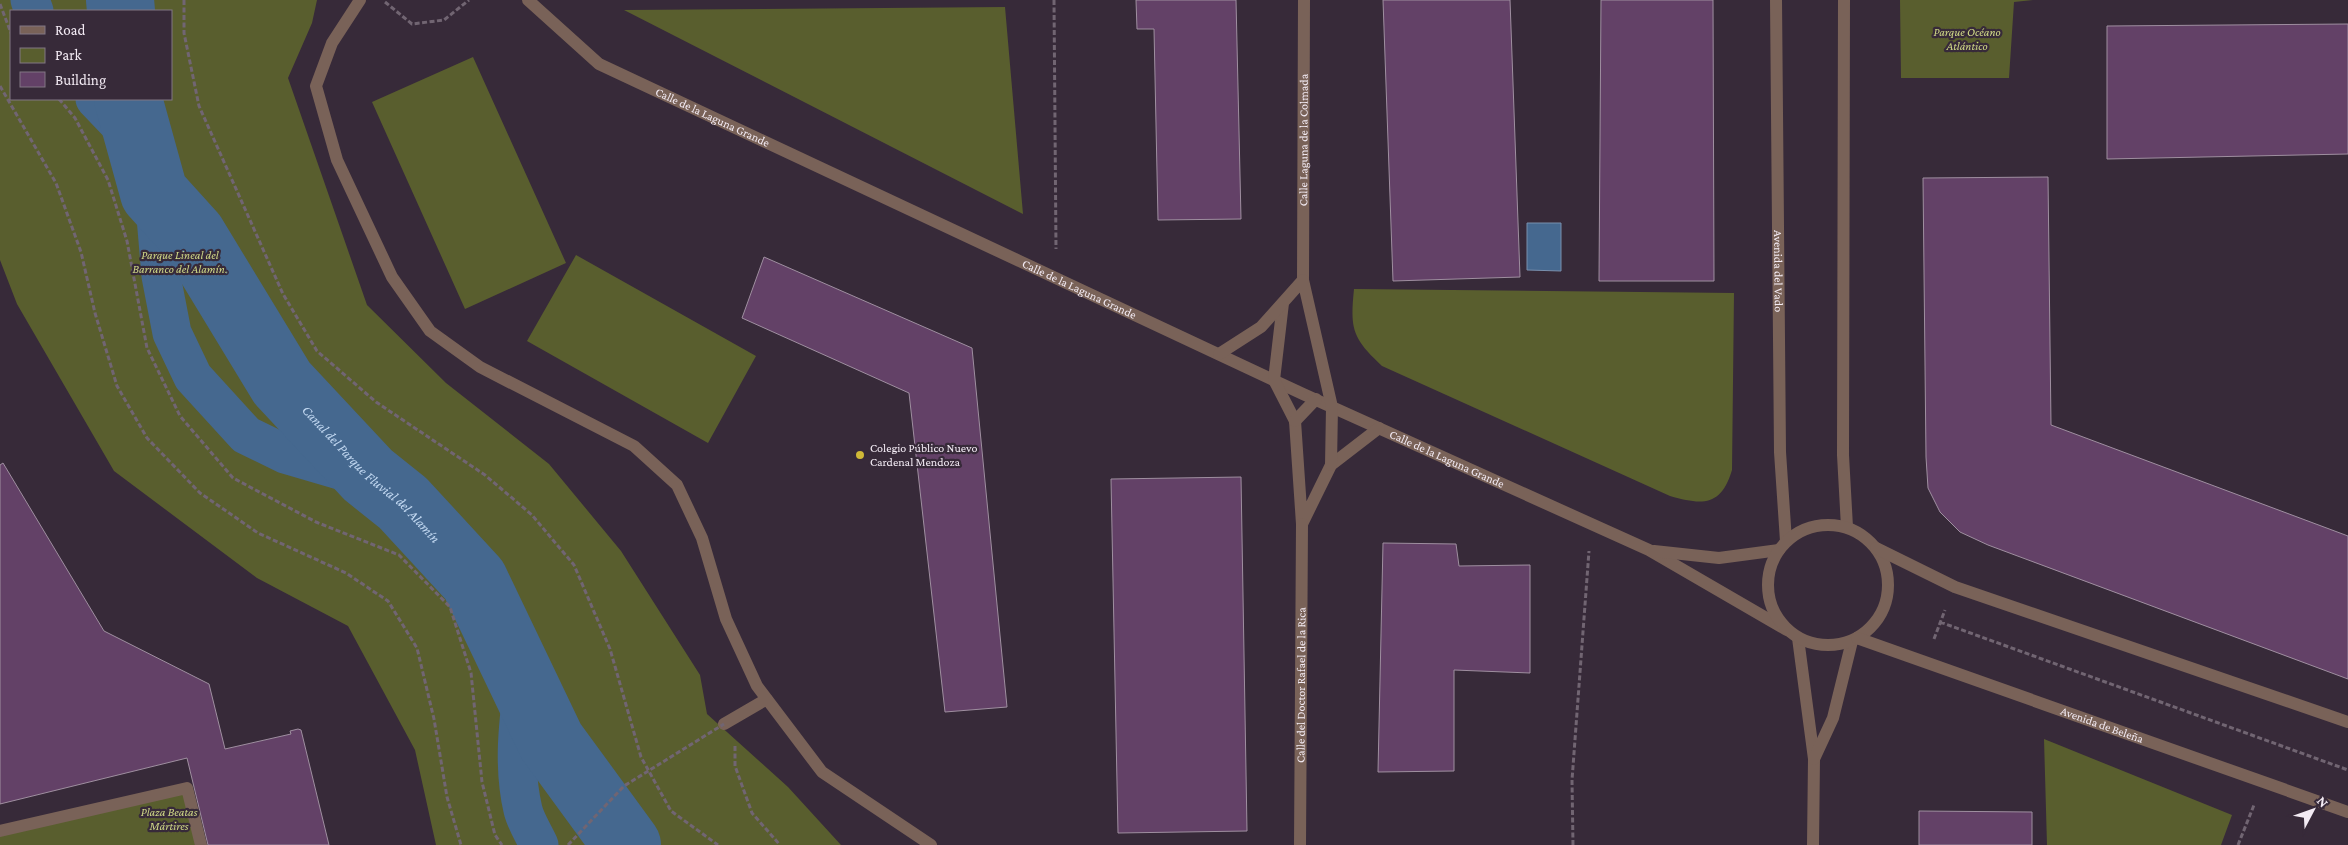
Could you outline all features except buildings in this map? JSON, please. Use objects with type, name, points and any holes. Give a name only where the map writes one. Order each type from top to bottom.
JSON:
[{"type":"street","points":[[360,0],[332,44],[316,86],[337,160],[392,277],[430,331],[480,367],[634,446],[676,485],[702,538],[726,620],[757,686],[822,772],[931,845]]},
{"type":"street","name":"Calle de la Laguna Grande","points":[[528,0],[599,64],[1274,380],[1649,550],[1787,630]]},
{"type":"street","name":"Calle Laguna de la Colmada","points":[[1304,0],[1303,280],[1332,406],[1331,465]]},
{"type":"street","name":"Avenida del Vado","points":[[1776,0],[1782,545]]},
{"type":"street","points":[[1844,0],[1843,455],[1847,527]]},
{"type":"street","points":[[1219,354],[1261,328],[1303,280]]},
{"type":"street","points":[[1283,303],[1274,380],[1296,421],[1316,399]]},
{"type":"street","name":"Calle del Doctor Rafael de la Rica","points":[[1296,421],[1302,524],[1300,845]]},
{"type":"street","points":[[1302,524],[1331,465],[1379,428]]},
{"type":"street","points":[[1876,548],[1886,566],[1889,587],[1884,608],[1874,625],[1855,639],[1834,645],[1816,644],[1798,638],[1787,630],[1776,616],[1769,600],[1770,565],[1782,545],[1799,532],[1814,526],[1831,524],[1847,527],[1863,536],[1876,548],[1955,587],[2348,722]]},
{"type":"street","name":"Calle de la Laguna Grande","points":[[1649,550],[1719,558],[1782,545]]},
{"type":"street","points":[[1798,638],[1814,759],[1813,845]]},
{"type":"street","points":[[1814,759],[1833,718],[1855,639]]},
{"type":"street","name":"Avenida de Beleña","points":[[1855,639],[2348,812]]},
{"type":"street","points":[[724,724],[767,699]]},
{"type":"street","points":[[0,831],[188,788],[201,845]]},
{"type":"path","points":[[184,0],[184,33],[199,106],[283,294],[317,351],[376,402],[485,475],[532,515],[574,565],[610,649],[641,757],[671,812],[718,845]]},
{"type":"path","points":[[383,0],[412,24],[444,20],[469,0]]},
{"type":"path","points":[[1054,0],[1056,278]]},
{"type":"path","points":[[0,4],[10,30]]},
{"type":"path","points":[[0,86],[56,183],[81,252],[95,313],[117,386],[147,438],[200,493],[258,533],[346,573],[388,601],[417,648],[434,719],[447,797],[461,845]]},
{"type":"path","points":[[60,100],[75,118],[108,180],[127,241],[147,348],[180,416],[233,478],[316,522],[398,555],[450,607],[471,673],[482,782],[495,835],[502,845]]},
{"type":"path","points":[[1573,845],[1572,780],[1591,523]]},
{"type":"path","points":[[1925,662],[1955,587]]},
{"type":"path","points":[[1940,622],[2348,770]]},
{"type":"path","points":[[736,717],[735,766],[752,813],[780,845]]},
{"type":"path","points":[[568,845],[624,786],[724,724]]},
{"type":"path","points":[[2238,845],[2264,782]]},
{"type":"green space","name":"Parque Lineal del Barranco del Alamín.","points":[[0,0],[317,0],[312,23],[288,78],[367,305],[446,383],[549,464],[621,551],[700,675],[707,714],[788,787],[841,845],[436,845],[415,750],[348,626],[257,578],[114,471],[17,304],[0,260]]},
{"type":"green space","name":"Parque Océano Atlántico","points":[[1900,0],[2033,0],[2014,2],[2009,78],[1901,78]]},
{"type":"green space","points":[[1005,7],[1023,214],[624,10]]},
{"type":"green space","points":[[473,57],[566,263],[465,309],[372,102]]},
{"type":"green space","points":[[576,255],[756,356],[708,443],[527,341]]},
{"type":"green space","points":[[1354,289],[1734,293],[1732,470],[1727,482],[1716,497],[1709,500],[1692,501],[1670,496],[1382,366],[1364,348],[1355,332],[1352,314]]},
{"type":"green space","points":[[2044,739],[2232,815],[2221,845],[2047,845]]},
{"type":"green space","name":"Plaza Beatas Mártires","points":[[187,788],[203,845],[0,845],[0,831]]},
{"type":"water","points":[[1527,223],[1561,223],[1561,271],[1527,270]]},
{"type":"waterway","points":[[30,0],[34,10]]},
{"type":"waterway","name":"Canal del Parque Fluvial del Alamín","points":[[120,0],[121,10]]},
{"type":"waterway","points":[[96,100],[139,145]]},
{"type":"waterway","name":"Canal del Parque Fluvial del Alamín","points":[[128,100],[154,193],[192,235],[282,383],[368,475],[403,503],[474,580],[551,741],[627,845]]},
{"type":"waterway","points":[[154,193],[161,276],[172,333],[193,377],[246,435],[285,454],[343,471],[368,475]]},
{"type":"waterway","points":[[523,684],[518,731],[518,778],[524,814],[539,845]]},
{"type":"place","name":"Colegio Público Nuevo Cardenal Mendoza","points":[[860,455]]}]
